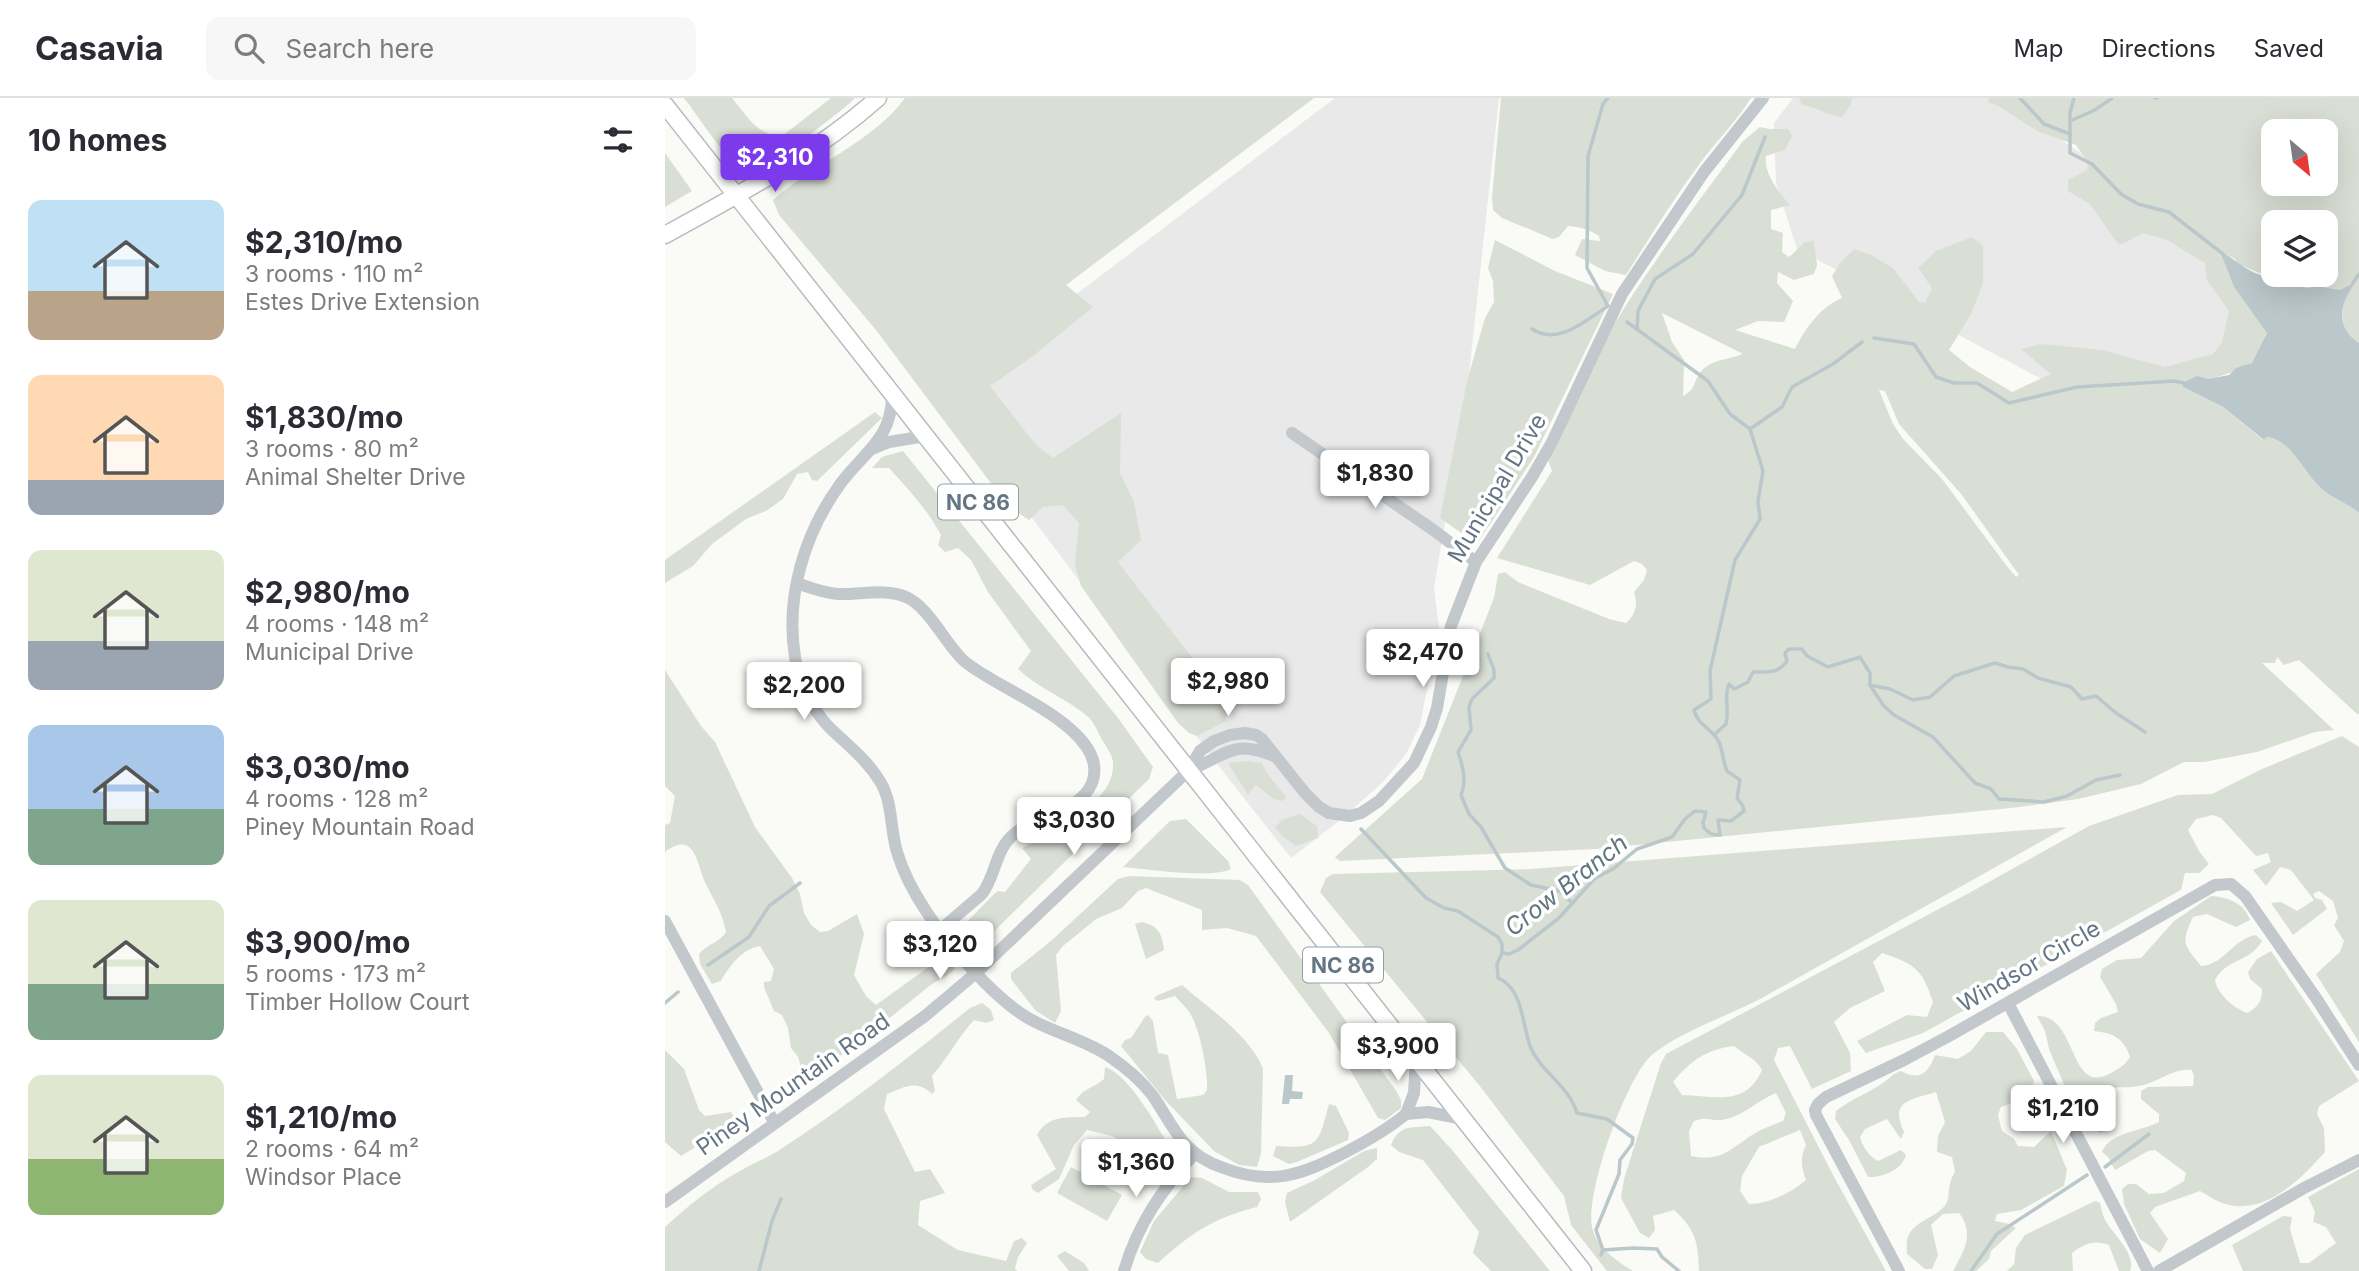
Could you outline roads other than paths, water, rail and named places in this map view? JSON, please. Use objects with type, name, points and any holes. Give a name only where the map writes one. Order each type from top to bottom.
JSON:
[{"type":"main road","points":[[665,235],[737,195],[827,139],[877,98]]},
{"type":"main road","name":"NC 86","points":[[665,105],[1583,1271]]},
{"type":"street","name":"Municipal Drive","points":[[1189,770],[1200,751],[1230,735],[1256,735],[1305,793],[1329,813],[1350,816],[1361,813],[1378,801],[1414,762],[1437,708],[1451,625],[1476,562],[1551,444],[1622,293],[1705,172],[1763,98]]},
{"type":"street","points":[[893,393],[893,412],[886,428],[872,449],[842,482],[821,513],[801,560],[792,610],[792,637],[795,661],[818,714],[865,760],[883,786],[897,852],[927,914],[976,973],[1013,1008],[1092,1046],[1120,1063],[1151,1094],[1185,1144],[1214,1165],[1235,1173],[1271,1178],[1285,1177],[1313,1169],[1376,1135],[1406,1114],[1428,1112],[1463,1119]]},
{"type":"street","points":[[1292,433],[1432,528],[1476,562]]},
{"type":"street","points":[[872,449],[889,442],[926,436]]},
{"type":"street","points":[[797,583],[825,593],[887,593],[907,597],[919,605],[964,661],[1002,687],[1062,721],[1090,750],[1095,765],[1093,780],[1086,795],[1012,835],[999,853],[982,894],[940,930]]},
{"type":"street","name":"Piney Mountain Road","points":[[665,1202],[908,1028],[976,973],[1189,770]]},
{"type":"street","name":"Windsor Circle","points":[[1899,1271],[1815,1110],[1818,1104],[1826,1097],[1904,1060],[2215,885],[2231,884],[2245,896],[2359,1065]]},
{"type":"street","points":[[665,921],[774,1122]]},
{"type":"street","points":[[2007,1003],[2148,1271]]},
{"type":"street","points":[[1406,1114],[1414,1093],[1416,1059]]},
{"type":"street","points":[[1124,1271],[1148,1211],[1195,1153]]},
{"type":"street","points":[[2159,1271],[2304,1188],[2359,1160]]},
{"type":"waterway","points":[[1532,329],[1552,335],[1571,330],[1608,306],[1587,268],[1588,156],[1603,104],[1608,98]]},
{"type":"waterway","points":[[2020,98],[2044,124],[2070,134]]},
{"type":"waterway","points":[[2074,98],[2070,113],[2070,153],[2092,164],[2121,194],[2138,204],[2169,212],[2223,254]]},
{"type":"waterway","points":[[2070,121],[2095,110],[2112,98]]},
{"type":"waterway","points":[[1637,329],[1638,311],[1655,279],[1693,254],[1742,195],[1765,137]]},
{"type":"waterway","points":[[2353,283],[2359,274]]},
{"type":"waterway","points":[[1627,322],[1708,381],[1730,414],[1750,429]]},
{"type":"waterway","name":"Crow Branch","points":[[1874,338],[1914,344],[1936,377],[1954,383],[1977,383],[2009,403],[2077,387],[2174,381],[2184,383]]},
{"type":"waterway","name":"Crow Branch","points":[[1601,1255],[1603,1250],[1596,1230],[1619,1174],[1620,1160],[1632,1144],[1633,1138],[1607,1119],[1577,1113],[1567,1094],[1540,1063],[1530,1046],[1517,998],[1506,983],[1498,978],[1497,964],[1502,953],[1509,954],[1518,950],[1559,918],[1594,879],[1613,869],[1637,849],[1672,837],[1685,819],[1695,811],[1706,812],[1704,828],[1711,834],[1720,835],[1718,820],[1731,821],[1744,811],[1737,798],[1740,780],[1727,771],[1719,742],[1699,720],[1694,710],[1711,699],[1710,671],[1735,560],[1760,519],[1758,501],[1763,471],[1750,429],[1782,407],[1792,387],[1833,364],[1862,342]]},
{"type":"waterway","points":[[1714,735],[1726,724],[1729,684],[1734,689],[1748,682],[1753,672],[1780,668],[1787,661],[1785,653],[1789,649],[1802,649],[1807,656],[1828,667],[1860,657],[1870,673],[1870,685],[1890,689],[1913,700],[1930,697],[1954,676],[1995,663],[2023,669],[2038,678],[2071,687],[2082,699],[2096,696],[2145,732]]},
{"type":"waterway","points":[[1488,654],[1494,678],[1472,699],[1469,707],[1471,730],[1458,752],[1464,779],[1461,795],[1469,814],[1481,827],[1505,868],[1531,885],[1560,891],[1572,903]]},
{"type":"waterway","points":[[1870,685],[1883,705],[1894,715],[1933,737],[1975,783],[1991,789],[1999,799],[2044,802],[2067,796],[2096,780],[2120,775]]},
{"type":"waterway","points":[[1361,829],[1426,898],[1444,908],[1458,911],[1498,937],[1502,944],[1502,953]]},
{"type":"waterway","points":[[708,965],[749,937],[769,906],[800,883]]},
{"type":"waterway","points":[[665,1003],[678,992]]},
{"type":"waterway","points":[[2105,1167],[2149,1134]]},
{"type":"waterway","points":[[1971,1271],[1997,1234],[2087,1175]]},
{"type":"waterway","points":[[759,1271],[772,1221],[781,1199]]},
{"type":"waterway","points":[[1603,1250],[1657,1249],[1662,1257],[1679,1271]]}]
